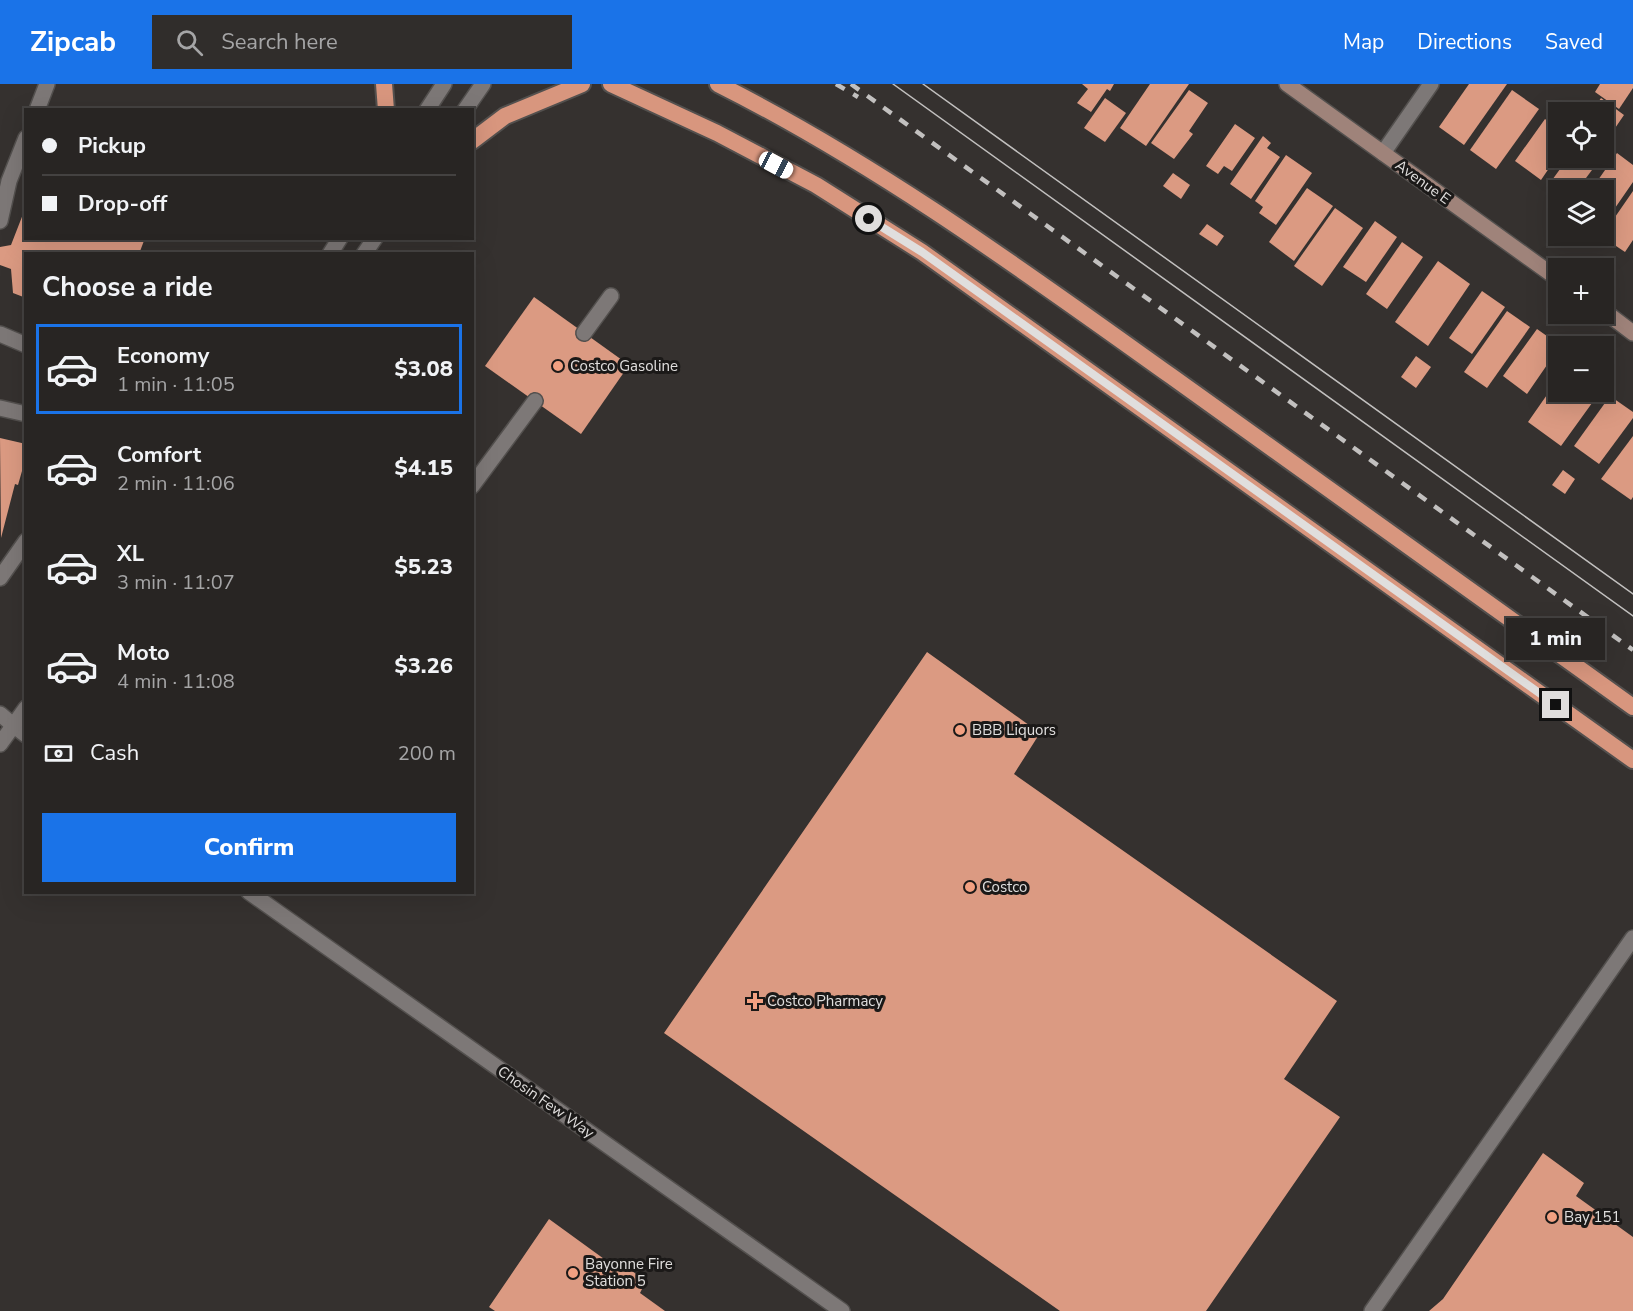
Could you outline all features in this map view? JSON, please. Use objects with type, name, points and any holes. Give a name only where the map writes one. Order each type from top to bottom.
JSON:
[{"type":"highway","points":[[384,84],[386,108]]},
{"type":"highway","points":[[474,139],[505,116],[582,84]]},
{"type":"highway","points":[[611,84],[717,133],[816,186],[922,252],[1633,760]]},
{"type":"highway","points":[[718,84],[838,151],[966,232],[1633,707]]},
{"type":"main road","name":"Avenue E","points":[[1287,84],[1548,272]]},
{"type":"main road","points":[[1614,319],[1633,333]]},
{"type":"street","points":[[38,108],[47,84]]},
{"type":"street","points":[[428,108],[444,84]]},
{"type":"street","points":[[466,108],[483,84]]},
{"type":"street","points":[[1383,153],[1431,84]]},
{"type":"street","points":[[0,220],[9,181],[24,143]]},
{"type":"street","points":[[584,333],[611,297]]},
{"type":"street","points":[[0,334],[24,344]]},
{"type":"street","points":[[474,483],[535,401]]},
{"type":"street","points":[[0,408],[24,414]]},
{"type":"street","points":[[0,578],[24,544]]},
{"type":"street","points":[[0,744],[24,711]]},
{"type":"street","points":[[0,714],[24,733]]},
{"type":"street","name":"Chosin Few Way","points":[[252,894],[842,1311]]},
{"type":"street","points":[[1372,1311],[1633,938]]},
{"type":"building","points":[[1082,84],[1114,84],[1110,91],[1107,89],[1091,112],[1077,103],[1088,89]]},
{"type":"building","points":[[1150,84],[1189,84],[1146,146],[1120,128]]},
{"type":"building","points":[[1469,84],[1507,84],[1464,145],[1439,127]]},
{"type":"building","points":[[1600,84],[1633,84],[1633,88],[1619,109],[1614,105],[1614,102],[1609,102],[1595,92]]},
{"type":"building","points":[[1189,90],[1208,103],[1189,131],[1193,134],[1174,159],[1151,143]]},
{"type":"building","points":[[1512,90],[1539,109],[1496,169],[1470,150]]},
{"type":"building","points":[[1105,98],[1126,113],[1105,142],[1084,128]]},
{"type":"building","points":[[1614,108],[1624,115],[1614,130]]},
{"type":"building","points":[[1545,119],[1548,121],[1549,168],[1541,180],[1515,161]]},
{"type":"building","points":[[1235,124],[1255,138],[1232,171],[1224,166],[1218,174],[1206,166]]},
{"type":"building","points":[[1263,136],[1271,143],[1267,148],[1280,157],[1251,199],[1230,184]]},
{"type":"building","points":[[1617,153],[1633,165],[1633,182],[1614,210],[1614,180],[1598,180],[1606,168],[1614,168],[1614,157]]},
{"type":"building","points":[[1286,155],[1312,173],[1276,225],[1259,213],[1263,207],[1255,201]]},
{"type":"building","points":[[1561,168],[1594,168],[1584,180],[1552,180]]},
{"type":"building","points":[[1173,173],[1190,185],[1181,199],[1163,186]]},
{"type":"building","points":[[1307,188],[1333,206],[1294,261],[1269,242]]},
{"type":"building","points":[[1633,191],[1633,240],[1625,252],[1614,245],[1614,219]]},
{"type":"building","points":[[1335,208],[1363,228],[1322,286],[1294,266]]},
{"type":"building","points":[[24,212],[24,240],[144,240],[140,252],[24,252],[24,297],[13,293],[11,269],[0,265],[0,247],[11,245]]},
{"type":"building","points":[[1375,221],[1397,237],[1366,282],[1343,267]]},
{"type":"building","points":[[1207,224],[1224,236],[1217,246],[1199,234]]},
{"type":"building","points":[[1402,242],[1423,257],[1387,309],[1366,294]]},
{"type":"building","points":[[1438,261],[1470,284],[1428,346],[1395,322]]},
{"type":"building","points":[[1482,291],[1505,307],[1472,354],[1449,338]]},
{"type":"building","points":[[534,297],[629,365],[581,434],[485,366]]},
{"type":"building","points":[[1507,311],[1530,327],[1487,388],[1464,372]]},
{"type":"building","points":[[1537,329],[1548,337],[1548,364],[1527,394],[1503,376]]},
{"type":"building","points":[[1416,356],[1431,367],[1416,388],[1401,377]]},
{"type":"building","points":[[1548,393],[1548,402],[1593,402],[1561,446],[1528,422]]},
{"type":"building","points":[[1614,399],[1633,412],[1633,418],[1599,464],[1574,446],[1606,402],[1614,402]]},
{"type":"building","points":[[1633,436],[1633,497],[1631,500],[1601,479]]},
{"type":"building","points":[[0,438],[24,444],[24,464],[18,485],[15,484],[1,538]]},
{"type":"building","points":[[1563,470],[1575,479],[1565,494],[1552,485]]},
{"type":"building","name":"Costco","points":[[927,652],[1040,733],[1014,774],[1337,1001],[1284,1079],[1340,1117],[1206,1311],[1060,1311],[664,1033]]},
{"type":"building","name":"Bay 151","points":[[1543,1153],[1584,1183],[1576,1196],[1633,1237],[1633,1311],[1429,1311],[1443,1299]]},
{"type":"building","name":"Bayonne Fire Station 5","points":[[549,1219],[611,1264],[615,1259],[646,1281],[640,1293],[665,1311],[495,1311],[489,1307]]},
{"type":"tram line","points":[[893,84],[1633,616]]},
{"type":"tram line","points":[[923,84],[1633,594]]},
{"type":"railway","points":[[836,84],[858,97]]},
{"type":"railway","points":[[851,84],[1633,650]]},
{"type":"place","name":"Costco Gasoline","points":[[558,366]]},
{"type":"place","name":"BBB Liquors","points":[[960,730]]},
{"type":"place","name":"Costco","points":[[970,887]]},
{"type":"place","name":"Costco Pharmacy","points":[[755,1001]]},
{"type":"place","name":"Bay 151","points":[[1552,1217]]},
{"type":"place","name":"Bayonne Fire Station 5","points":[[573,1273]]},
{"type":"route","points":[[869,219],[922,252],[1556,705]]}]
